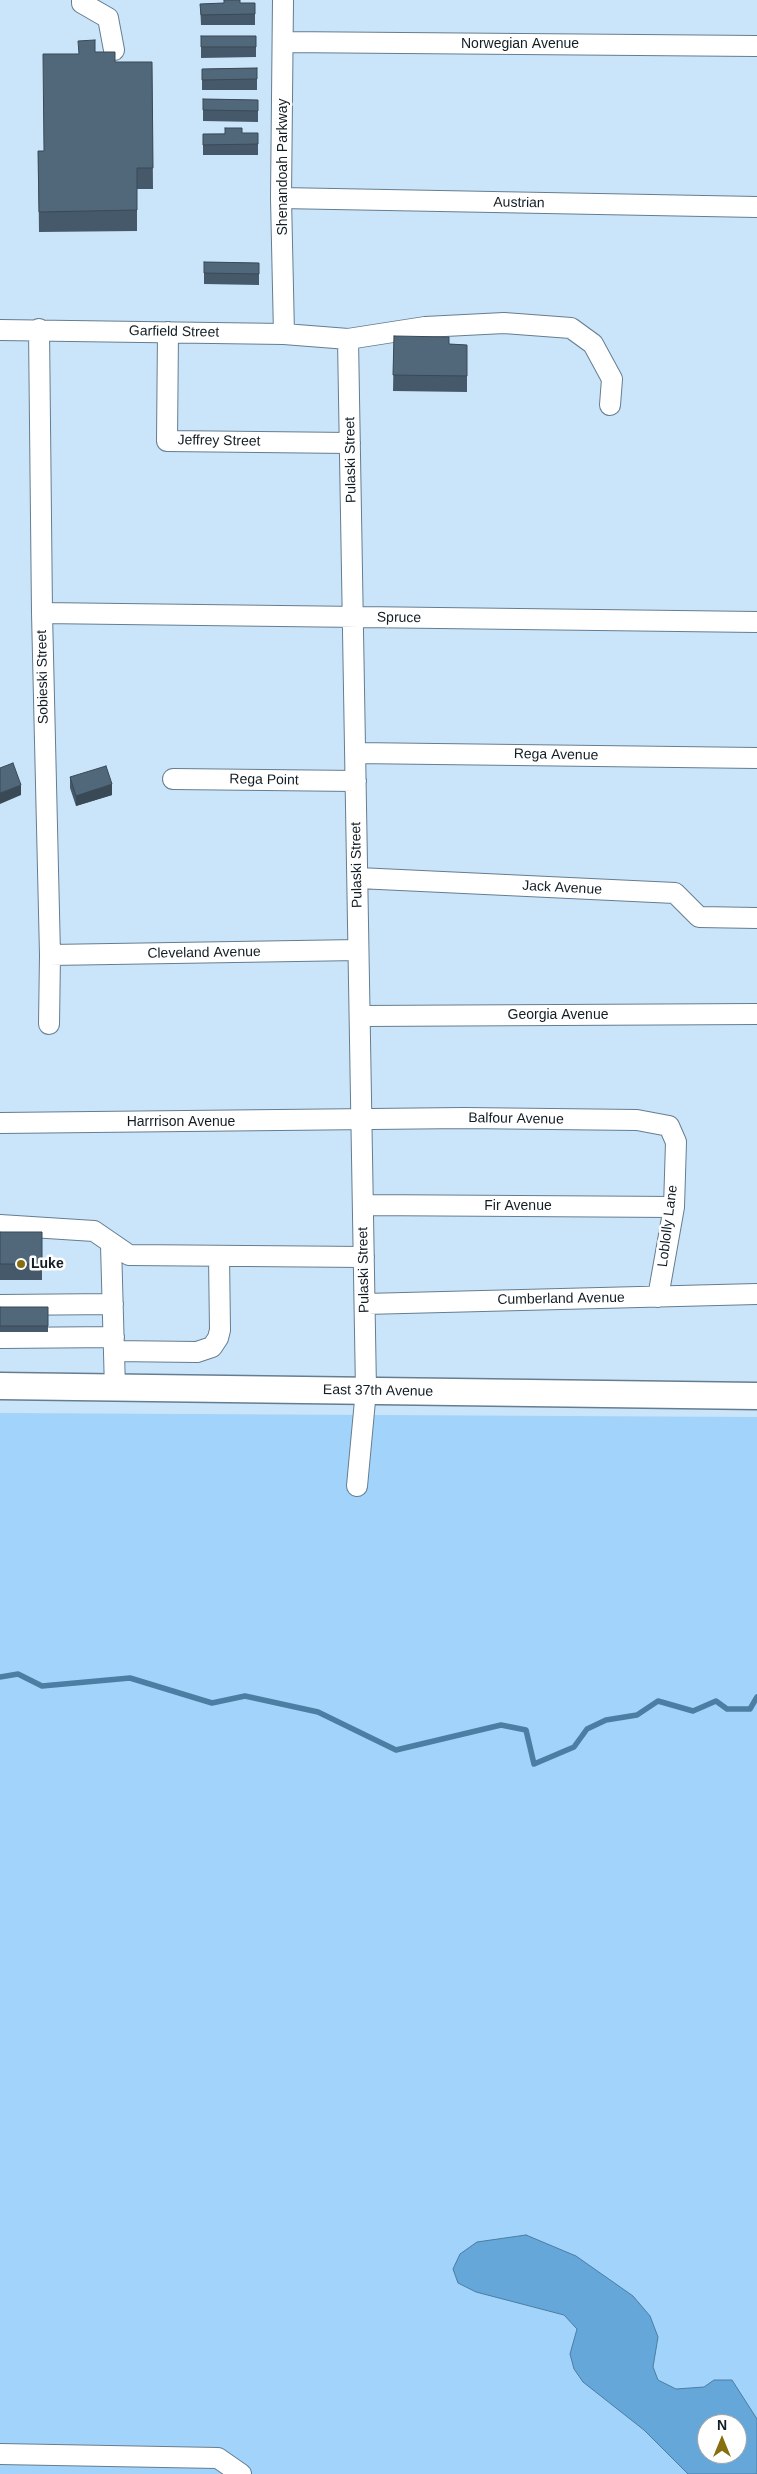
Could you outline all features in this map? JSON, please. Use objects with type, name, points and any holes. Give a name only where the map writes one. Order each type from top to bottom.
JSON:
[{"type":"main road","name":"East 37th Avenue","points":[[0,1386],[757,1396]]},
{"type":"street","points":[[82,0],[82,2],[108,18],[114,50]]},
{"type":"street","name":"Shenandoah Parkway","points":[[283,0],[281,198],[284,334]]},
{"type":"street","name":"Norwegian Avenue","points":[[284,42],[757,46]]},
{"type":"street","name":"Austrian","points":[[281,198],[757,207]]},
{"type":"street","name":"Garfield Street","points":[[0,330],[284,334],[348,339],[425,327],[474,324],[504,323],[571,328],[593,344],[612,379],[610,405]]},
{"type":"street","name":"Sobieski Street","points":[[39,330],[42,613],[50,955],[49,1024]]},
{"type":"street","name":"Jeffrey Street","points":[[168,332],[167,441],[350,443]]},
{"type":"street","name":"Pulaski Street","points":[[348,339],[366,1390],[357,1486]]},
{"type":"street","name":"Spruce","points":[[42,613],[757,622]]},
{"type":"street","name":"Rega Avenue","points":[[356,753],[757,758]]},
{"type":"street","name":"Rega Point","points":[[173,779],[356,781]]},
{"type":"street","name":"Jack Avenue","points":[[358,878],[675,893],[699,917],[757,918]]},
{"type":"street","name":"Cleveland Avenue","points":[[50,955],[358,950]]},
{"type":"street","name":"Georgia Avenue","points":[[360,1016],[757,1014]]},
{"type":"street","name":"Balfour Avenue","points":[[362,1121],[464,1118],[637,1120],[670,1126]]},
{"type":"street","name":"Harrrison Avenue","points":[[0,1123],[362,1121]]},
{"type":"street","name":"Loblolly Lane","points":[[658,1297],[674,1207],[676,1142],[670,1126]]},
{"type":"street","name":"Fir Avenue","points":[[363,1205],[674,1207]]},
{"type":"street","points":[[0,1225],[94,1231],[128,1255],[364,1257]]},
{"type":"street","points":[[112,1245],[116,1389]]},
{"type":"street","points":[[0,1338],[114,1344],[197,1352],[212,1347],[218,1338],[220,1330],[219,1256]]},
{"type":"street","name":"Cumberland Avenue","points":[[365,1304],[757,1294]]},
{"type":"street","points":[[0,1306],[113,1304]]},
{"type":"street","points":[[0,2454],[218,2458],[241,2474]]},
{"type":"shaded area","points":[[0,1413],[757,1417],[757,2474],[0,2474]]},
{"type":"shaded area","points":[[526,2235],[576,2256],[633,2296],[650,2316],[658,2337],[653,2367],[658,2380],[676,2389],[704,2387],[714,2380],[732,2380],[757,2419],[757,2474],[688,2474],[644,2430],[583,2382],[574,2369],[570,2354],[577,2329],[564,2315],[476,2292],[458,2283],[453,2269],[460,2254],[477,2242]]},
{"type":"building","points":[[224,0],[240,0],[240,3],[255,3],[255,14],[201,15],[200,4],[224,3]]},
{"type":"building","points":[[201,36],[256,36],[256,47],[201,47]]},
{"type":"building","points":[[95,40],[95,52],[115,52],[115,62],[152,62],[153,168],[137,168],[137,210],[39,212],[38,151],[44,151],[43,54],[79,54],[78,41]]},
{"type":"building","points":[[257,68],[257,79],[202,80],[202,69]]},
{"type":"building","points":[[203,99],[258,100],[258,111],[203,110]]},
{"type":"building","points":[[225,128],[242,128],[242,133],[258,133],[258,144],[203,145],[203,134],[225,134]]},
{"type":"building","points":[[204,262],[259,263],[259,274],[204,273]]},
{"type":"building","points":[[394,336],[449,337],[449,344],[467,345],[467,376],[393,375]]},
{"type":"building","points":[[13,763],[21,785],[0,793],[0,768]]},
{"type":"building","points":[[106,766],[112,784],[76,796],[70,777]]},
{"type":"building","points":[[0,1232],[42,1232],[42,1264],[0,1264]]},
{"type":"building","name":"Luke","points":[[0,1307],[48,1307],[48,1326],[0,1326]]},
{"type":"waterway","points":[[0,1677],[18,1674],[42,1686],[130,1678],[212,1703],[245,1696],[318,1712],[396,1750],[501,1725],[526,1730],[534,1764],[574,1747],[587,1729],[606,1720],[637,1715],[658,1701],[693,1711],[716,1701],[727,1709],[750,1709],[757,1697]]},
{"type":"place","name":"Luke","points":[[21,1264]]}]
